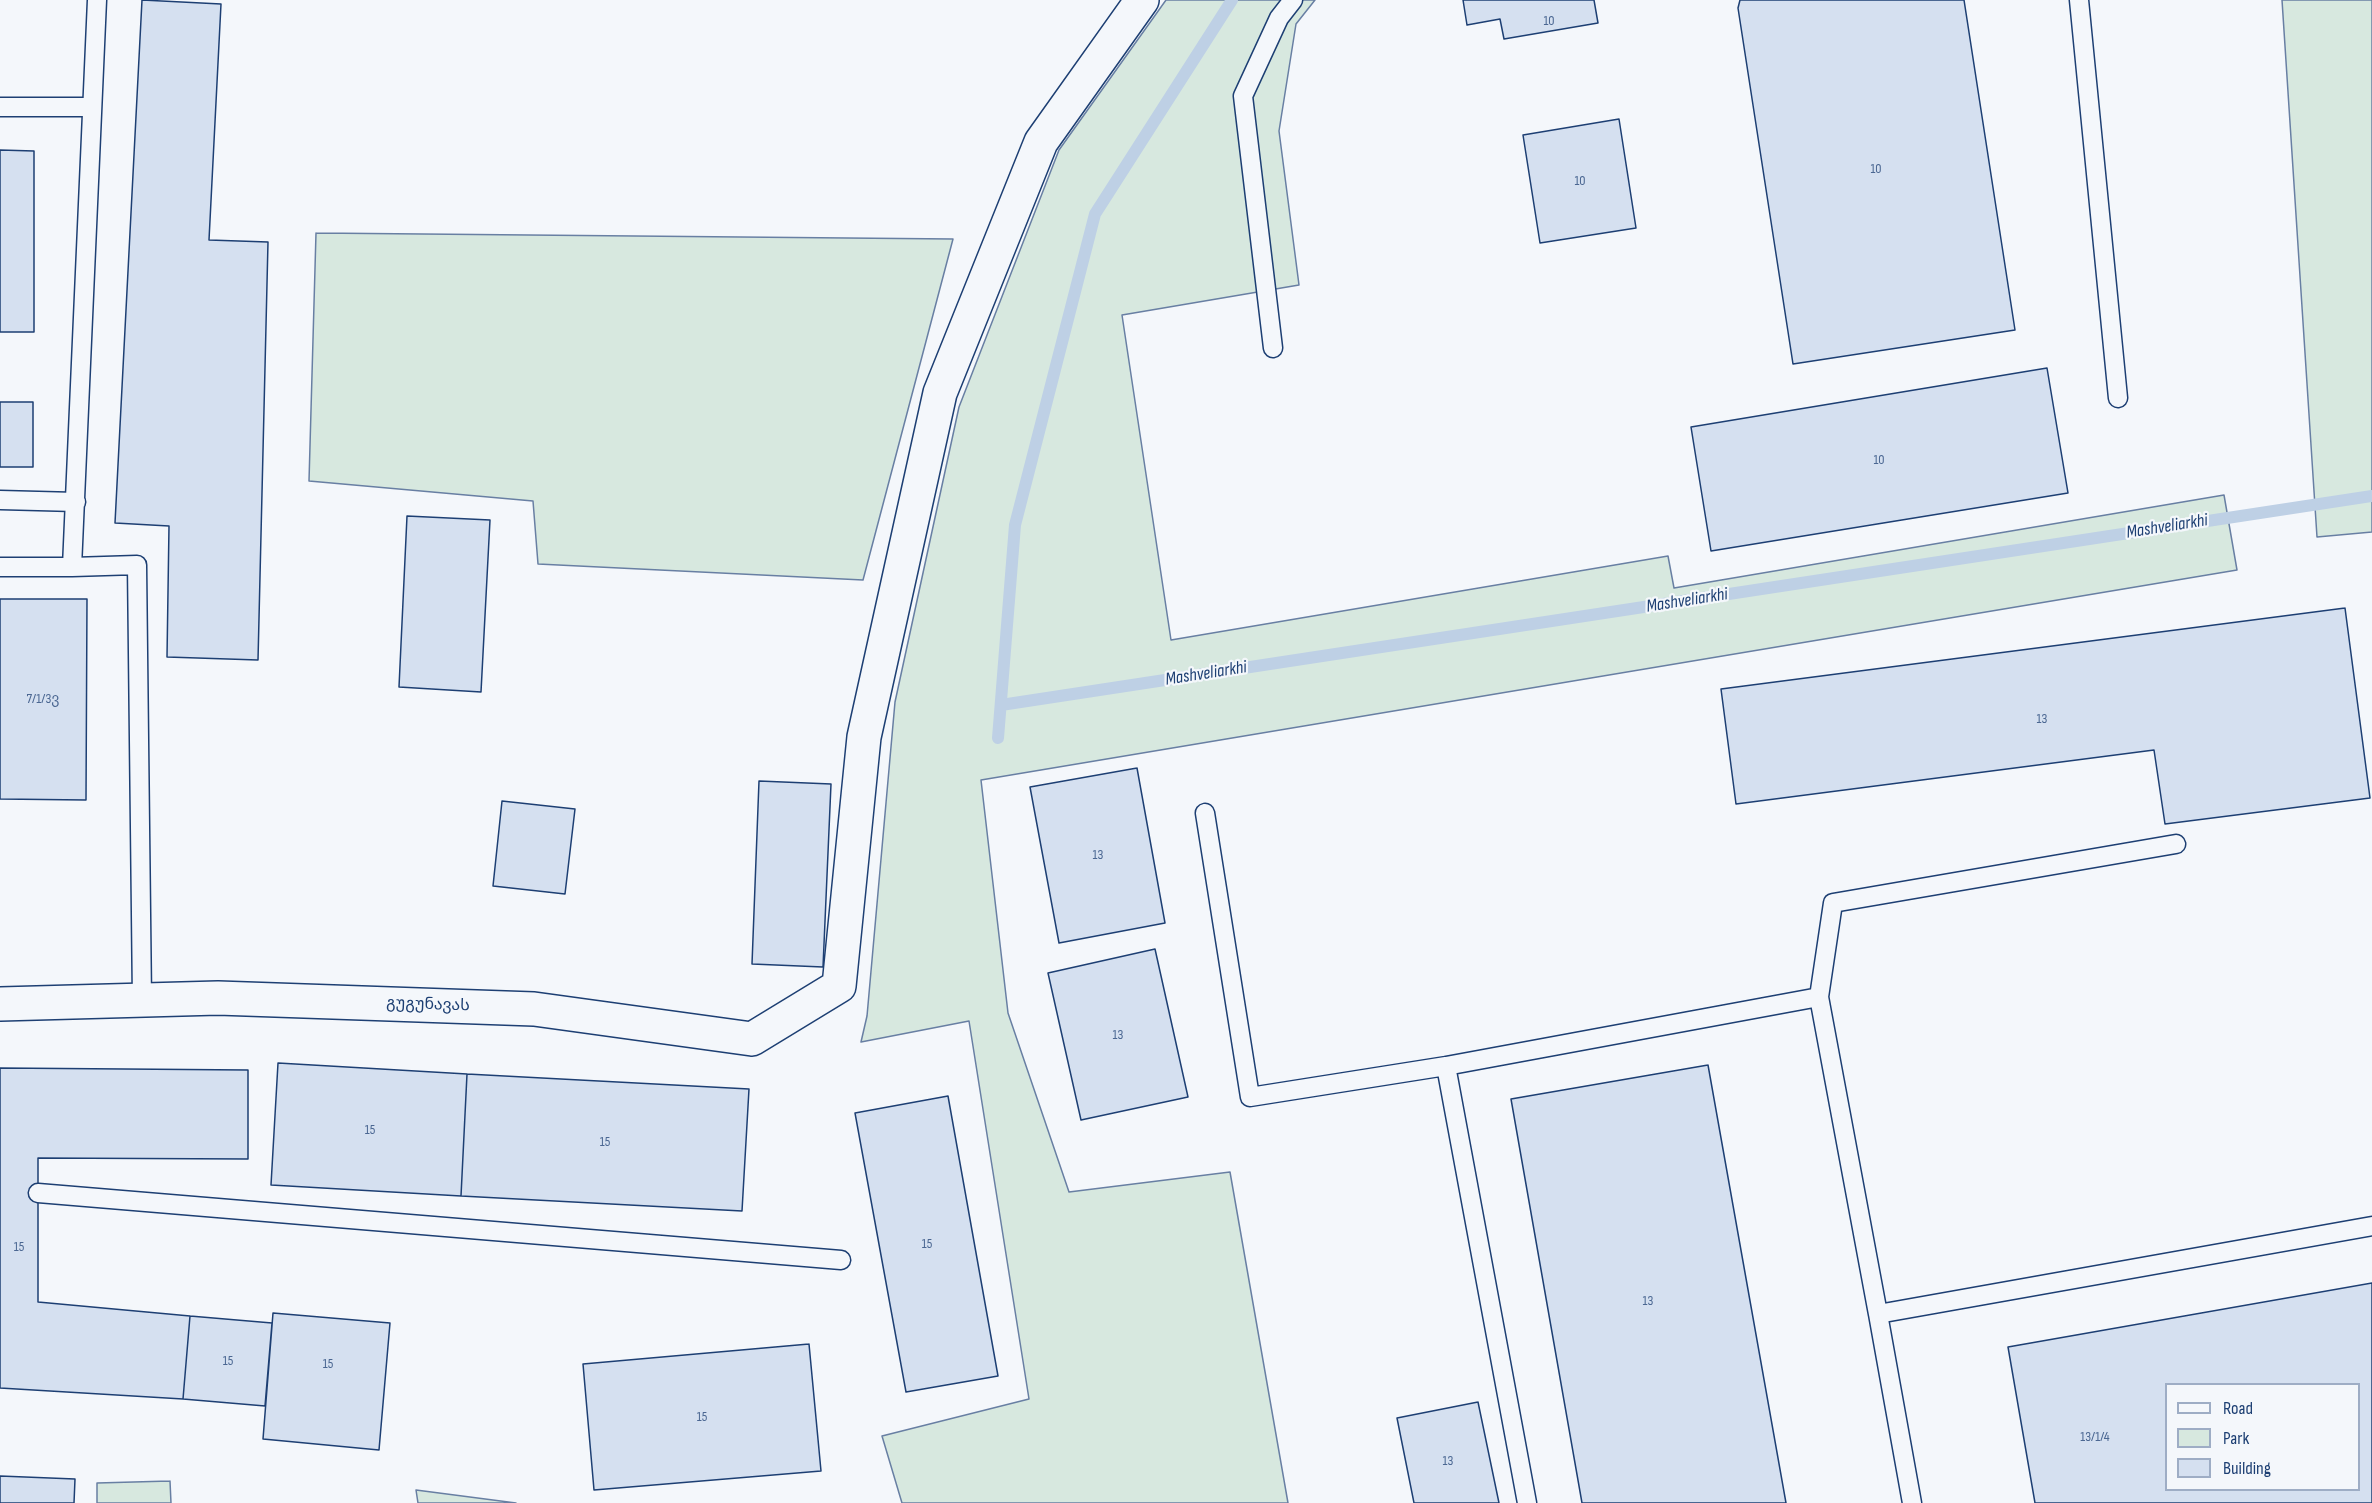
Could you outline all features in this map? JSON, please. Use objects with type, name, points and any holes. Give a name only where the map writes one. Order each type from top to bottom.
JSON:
[{"type":"street","name":"გუგუნავას","points":[[0,1004],[218,999],[534,1009],[752,1038],[839,986],[864,737],[940,393],[1041,142],[1142,0]]},
{"type":"lane","points":[[72,567],[97,0]]},
{"type":"lane","points":[[1273,348],[1243,96],[1280,18],[1293,0]]},
{"type":"lane","points":[[2079,0],[2118,398]]},
{"type":"lane","points":[[0,107],[92,107]]},
{"type":"lane","points":[[0,500],[76,502]]},
{"type":"lane","points":[[0,567],[136,565],[142,1001]]},
{"type":"lane","points":[[1205,813],[1250,1097],[1446,1066],[1819,997]]},
{"type":"lane","points":[[1912,1503],[1819,997],[1833,903],[2176,844]]},
{"type":"lane","points":[[1446,1066],[1527,1503]]},
{"type":"lane","points":[[38,1193],[841,1260]]},
{"type":"lane","points":[[1878,1314],[2372,1226]]},
{"type":"green space","points":[[1166,0],[1315,0],[1296,24],[1279,131],[1299,285],[1122,315],[1171,640],[1668,556],[1674,588],[2224,495],[2237,570],[981,780],[1008,1013],[1069,1192],[1230,1172],[1288,1503],[902,1503],[882,1436],[1029,1399],[969,1021],[861,1042],[867,1016],[895,702],[959,407],[1059,150]]},
{"type":"green space","points":[[2282,0],[2372,0],[2372,532],[2317,537]]},
{"type":"green space","points":[[316,233],[953,239],[863,580],[538,564],[533,501],[309,481]]},
{"type":"green space","points":[[170,1481],[171,1503],[97,1503],[97,1483]]},
{"type":"green space","points":[[416,1490],[516,1503],[418,1503]]},
{"type":"building","points":[[142,0],[221,4],[209,240],[268,242],[258,660],[167,657],[169,526],[115,523]]},
{"type":"building","points":[[1463,0],[1594,0],[1598,23],[1504,39],[1500,19],[1467,25]]},
{"type":"building","points":[[1740,0],[1964,0],[2015,330],[1793,364],[1738,8]]},
{"type":"building","points":[[1619,119],[1636,228],[1540,243],[1523,135]]},
{"type":"building","points":[[0,150],[34,151],[34,332],[0,332]]},
{"type":"building","points":[[2047,368],[2068,493],[1711,551],[1691,427]]},
{"type":"building","points":[[0,402],[33,402],[33,467],[0,467]]},
{"type":"building","points":[[407,516],[490,520],[481,692],[399,687]]},
{"type":"building","points":[[0,599],[87,599],[86,800],[0,799]]},
{"type":"building","points":[[2345,608],[2370,798],[2165,824],[2154,750],[1736,804],[1721,689]]},
{"type":"building","points":[[1137,768],[1165,923],[1059,943],[1030,787]]},
{"type":"building","points":[[759,781],[831,784],[823,967],[752,964]]},
{"type":"building","points":[[502,801],[575,809],[565,894],[493,886]]},
{"type":"building","points":[[1155,949],[1188,1097],[1081,1120],[1048,973]]},
{"type":"building","points":[[278,1063],[467,1074],[461,1196],[271,1185]]},
{"type":"building","points":[[1708,1065],[1786,1503],[1582,1503],[1511,1099]]},
{"type":"building","points":[[0,1068],[248,1070],[248,1159],[38,1158],[38,1302],[190,1316],[183,1399],[0,1388]]},
{"type":"building","points":[[467,1074],[749,1089],[742,1211],[461,1196]]},
{"type":"building","points":[[948,1096],[998,1376],[906,1392],[855,1113]]},
{"type":"building","points":[[2372,1283],[2372,1503],[2035,1503],[2008,1347]]},
{"type":"building","points":[[273,1313],[390,1323],[379,1450],[263,1439]]},
{"type":"building","points":[[190,1316],[272,1323],[265,1406],[183,1399]]},
{"type":"building","points":[[809,1344],[821,1471],[594,1490],[583,1364]]},
{"type":"building","points":[[1478,1402],[1499,1503],[1414,1503],[1397,1418]]},
{"type":"building","points":[[0,1476],[75,1479],[74,1503],[0,1503]]},
{"type":"waterway","points":[[998,738],[1015,525],[1095,214],[1232,0]]},
{"type":"waterway","name":"Mashveliarkhi","points":[[1001,705],[2372,496]]}]
